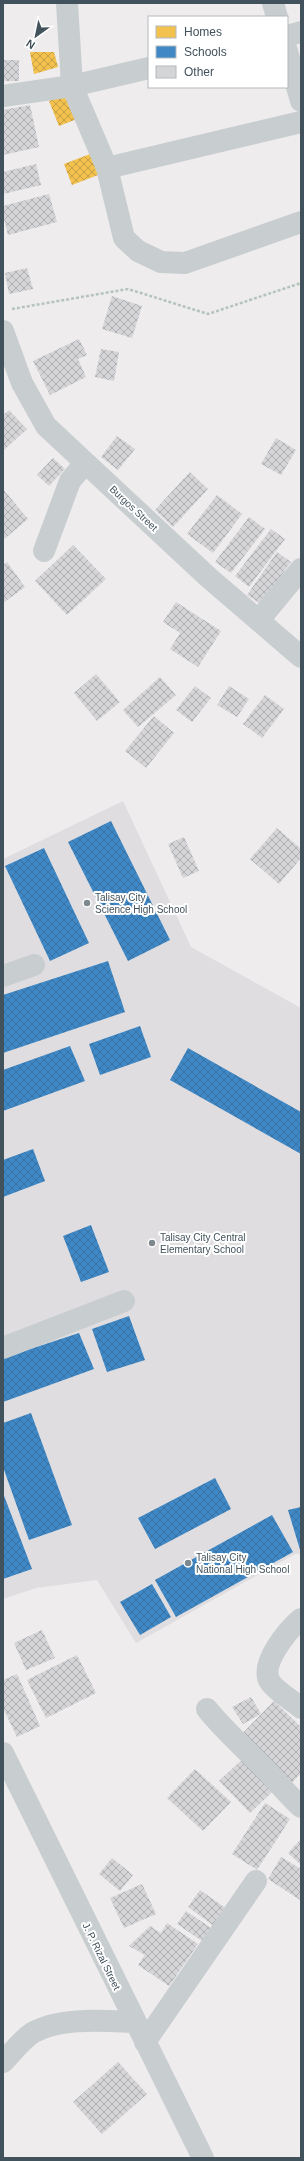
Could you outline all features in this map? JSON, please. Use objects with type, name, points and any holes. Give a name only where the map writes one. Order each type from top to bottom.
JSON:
[{"type":"street","points":[[67,3],[72,86],[107,168],[124,238],[138,251],[161,262],[185,263],[301,222]]},
{"type":"street","points":[[273,3],[277,16]]},
{"type":"street","points":[[288,36],[301,32]]},
{"type":"street","points":[[288,45],[301,44]]},
{"type":"street","points":[[288,55],[301,101]]},
{"type":"street","points":[[3,96],[72,86],[148,68]]},
{"type":"street","points":[[107,168],[301,122]]},
{"type":"street","name":"Burgos Street","points":[[3,331],[22,383],[46,426],[208,576],[301,657]]},
{"type":"street","points":[[44,551],[70,481],[85,462]]},
{"type":"street","points":[[259,620],[301,569]]},
{"type":"street","points":[[3,976],[34,964]]},
{"type":"street","points":[[3,1348],[124,1301]]},
{"type":"street","points":[[301,1619],[283,1637],[269,1665],[267,1674],[270,1683],[301,1708]]},
{"type":"street","points":[[207,1709],[264,1768],[282,1789],[301,1807]]},
{"type":"street","name":"J. P. Rizal Street","points":[[3,1753],[203,2158]]},
{"type":"street","points":[[145,2042],[256,1881]]},
{"type":"street","points":[[3,2062],[34,2032],[63,2023],[94,2021],[135,2022]]},
{"type":"path","points":[[7,310],[128,289],[208,314],[301,283]]},
{"type":"shaded area","name":"Talisay City Central Elementary School","points":[[123,801],[191,947],[301,1008],[301,1554],[295,1554],[136,1643],[97,1580],[36,1588],[3,1599],[3,859]]},
{"type":"building: Homes","points":[[30,52],[54,52],[58,67],[34,74]]},
{"type":"building: Homes","points":[[72,92],[82,117],[59,126],[49,101]]},
{"type":"building: Homes","points":[[90,154],[98,175],[72,185],[64,164]]},
{"type":"building: Schools","points":[[111,821],[170,940],[128,961],[68,842]]},
{"type":"building: Schools","points":[[44,848],[89,943],[50,961],[5,866]]},
{"type":"building: Schools","points":[[108,961],[125,1012],[3,1053],[3,995]]},
{"type":"building: Schools","points":[[140,1026],[151,1057],[100,1075],[89,1044]]},
{"type":"building: Schools","points":[[70,1046],[85,1081],[3,1111],[3,1070]]},
{"type":"building: Schools","points":[[188,1048],[301,1112],[301,1154],[170,1080]]},
{"type":"building: Schools","points":[[33,1149],[45,1181],[3,1197],[3,1160]]},
{"type":"building: Schools","points":[[91,1225],[109,1272],[81,1282],[63,1236]]},
{"type":"building: Schools","points":[[129,1316],[145,1360],[107,1372],[92,1329]]},
{"type":"building: Schools","points":[[79,1333],[94,1369],[3,1402],[3,1358]]},
{"type":"building: Schools","points":[[31,1413],[72,1525],[29,1540],[3,1467],[3,1423]]},
{"type":"building: Schools","points":[[215,1478],[231,1509],[155,1549],[138,1518]]},
{"type":"building: Schools","points":[[3,1493],[32,1569],[3,1579]]},
{"type":"building: Schools","points":[[301,1507],[301,1553],[288,1510]]},
{"type":"building: Schools","points":[[272,1515],[293,1552],[176,1617],[155,1580]]},
{"type":"building: Schools","points":[[152,1584],[171,1617],[140,1635],[120,1602]]},
{"type":"building: Other","points":[[3,60],[19,60],[19,81],[3,81]]},
{"type":"building: Other","points":[[30,105],[39,147],[3,155],[3,110]]},
{"type":"building: Other","points":[[36,164],[41,185],[3,194],[3,172]]},
{"type":"building: Other","points":[[49,194],[57,222],[8,235],[3,215],[3,206]]},
{"type":"building: Other","points":[[27,268],[33,289],[9,294],[5,273]]},
{"type":"building: Other","points":[[112,296],[142,306],[132,338],[102,329]]},
{"type":"building: Other","points":[[79,339],[87,355],[78,359],[86,377],[50,395],[33,361]]},
{"type":"building: Other","points":[[101,349],[119,352],[114,381],[95,377]]},
{"type":"building: Other","points":[[9,410],[27,429],[3,451],[3,415]]},
{"type":"building: Other","points":[[117,436],[135,449],[118,470],[101,457]]},
{"type":"building: Other","points":[[276,438],[296,450],[281,475],[261,464]]},
{"type":"building: Other","points":[[53,458],[65,469],[49,486],[37,475]]},
{"type":"building: Other","points":[[190,472],[208,489],[173,527],[155,510]]},
{"type":"building: Other","points":[[3,489],[28,519],[3,540]]},
{"type":"building: Other","points":[[217,495],[242,514],[213,553],[187,534]]},
{"type":"building: Other","points":[[249,517],[265,529],[231,573],[215,562]]},
{"type":"building: Other","points":[[271,529],[285,539],[249,587],[235,576]]},
{"type":"building: Other","points":[[73,545],[106,579],[67,615],[35,581]]},
{"type":"building: Other","points":[[277,552],[291,562],[261,604],[247,595]]},
{"type":"building: Other","points":[[7,562],[25,587],[3,603],[3,565]]},
{"type":"building: Other","points":[[176,602],[221,631],[198,667],[170,649],[180,633],[163,622]]},
{"type":"building: Other","points":[[96,674],[120,702],[97,721],[74,693]]},
{"type":"building: Other","points":[[160,677],[176,695],[138,727],[123,710]]},
{"type":"building: Other","points":[[195,686],[211,698],[192,722],[176,710]]},
{"type":"building: Other","points":[[229,686],[249,699],[237,717],[217,705]]},
{"type":"building: Other","points":[[265,695],[284,709],[262,738],[243,724]]},
{"type":"building: Other","points":[[154,716],[174,733],[146,768],[125,751]]},
{"type":"building: Other","points":[[277,828],[301,849],[301,858],[279,884],[250,859]]},
{"type":"building: Other","points":[[184,837],[199,871],[183,878],[168,844]]},
{"type":"building: Other","points":[[42,1630],[55,1658],[26,1670],[14,1643]]},
{"type":"building: Other","points":[[77,1655],[96,1693],[46,1718],[27,1680]]},
{"type":"building: Other","points":[[17,1674],[40,1726],[17,1737],[3,1708],[3,1680]]},
{"type":"building: Other","points":[[251,1697],[261,1714],[243,1724],[232,1707]]},
{"type":"building: Other","points":[[274,1701],[301,1727],[301,1773],[288,1787],[237,1739]]},
{"type":"building: Other","points":[[248,1754],[278,1786],[250,1813],[219,1781]]},
{"type":"building: Other","points":[[195,1769],[231,1802],[203,1831],[167,1798]]},
{"type":"building: Other","points":[[265,1803],[290,1819],[257,1870],[232,1854]]},
{"type":"building: Other","points":[[301,1839],[301,1865],[288,1853]]},
{"type":"building: Other","points":[[281,1857],[301,1869],[300,1900],[268,1879]]},
{"type":"building: Other","points":[[112,1858],[133,1875],[120,1891],[99,1874]]},
{"type":"building: Other","points":[[142,1884],[156,1914],[124,1928],[110,1898]]},
{"type":"building: Other","points":[[200,1890],[227,1909],[214,1926],[188,1907]]},
{"type":"building: Other","points":[[186,1911],[214,1930],[205,1943],[177,1924]]},
{"type":"building: Other","points":[[167,1923],[198,1944],[169,1986],[138,1965],[145,1955],[129,1946],[150,1926],[161,1933]]},
{"type":"building: Other","points":[[118,2062],[147,2094],[102,2134],[73,2102]]},
{"type":"place","name":"Talisay City Science High School","points":[[87,903]]},
{"type":"place","name":"Talisay City Central Elementary School","points":[[152,1243]]},
{"type":"place","name":"Talisay City National High School","points":[[188,1563]]}]
